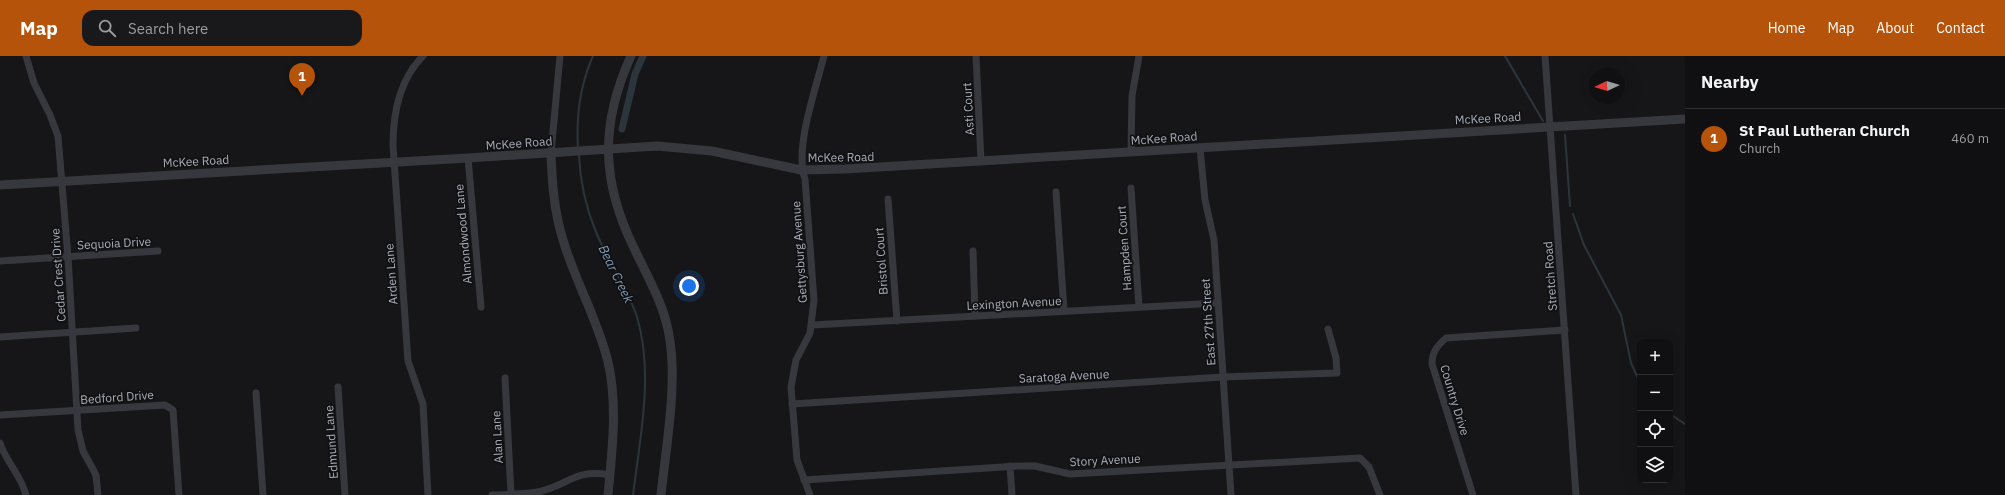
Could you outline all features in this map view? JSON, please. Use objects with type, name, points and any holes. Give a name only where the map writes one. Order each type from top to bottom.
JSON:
[{"type":"street","name":"Cedar Crest Drive","points":[[26,56],[34,83],[55,126],[61,159],[73,332],[76,410],[80,442],[94,468],[98,495]]},
{"type":"street","name":"Arden Lane","points":[[423,56],[411,70],[399,98],[394,124],[394,162],[408,361],[423,404],[428,495]]},
{"type":"street","points":[[560,56],[552,188],[563,241],[602,340],[611,377],[613,400],[608,495]]},
{"type":"street","points":[[631,56],[620,80],[613,108],[608,148],[610,180],[619,215],[654,288],[664,313],[669,334],[672,381],[661,495]]},
{"type":"street","name":"Gettysburg Avenue","points":[[810,495],[797,460],[791,379],[796,360],[812,325],[814,300],[805,179],[801,170],[804,138],[824,56]]},
{"type":"street","name":"Asti Court","points":[[976,56],[981,161]]},
{"type":"street","points":[[1131,152],[1132,96],[1139,56]]},
{"type":"street","name":"Stretch Road","points":[[1545,56],[1576,495]]},
{"type":"street","name":"McKee Road","points":[[0,185],[656,146],[684,147],[801,170],[869,168],[1685,119]]},
{"type":"street","name":"East 27th Street","points":[[1200,148],[1205,200],[1214,240],[1231,495]]},
{"type":"street","name":"Almondwood Lane","points":[[468,158],[481,307]]},
{"type":"street","name":"Hampden Court","points":[[1131,188],[1139,307]]},
{"type":"street","points":[[1056,192],[1064,311]]},
{"type":"street","name":"Bristol Court","points":[[888,199],[897,321]]},
{"type":"street","name":"Sequoia Drive","points":[[0,261],[158,251]]},
{"type":"street","points":[[973,251],[975,316]]},
{"type":"street","name":"Lexington Avenue","points":[[812,325],[1218,302]]},
{"type":"street","points":[[0,337],[136,328]]},
{"type":"street","name":"Saratoga Avenue","points":[[792,404],[1223,377],[1337,373],[1336,358],[1328,329]]},
{"type":"street","name":"Country Drive","points":[[1473,495],[1432,364],[1432,357],[1436,348],[1446,338],[1565,330]]},
{"type":"street","name":"Alan Lane","points":[[505,378],[511,494]]},
{"type":"street","name":"Edmund Lane","points":[[338,387],[345,495]]},
{"type":"street","points":[[256,393],[263,495]]},
{"type":"street","name":"Bedford Drive","points":[[0,415],[164,405],[174,410],[179,495]]},
{"type":"street","points":[[0,443],[4,453],[24,486],[26,495]]},
{"type":"street","name":"Story Avenue","points":[[804,480],[1010,466],[1035,466],[1070,474],[1229,464],[1360,458],[1369,467],[1380,495]]},
{"type":"street","points":[[1010,466],[1012,495]]},
{"type":"street","points":[[492,495],[542,491],[582,474],[597,473],[610,475]]},
{"type":"waterway","name":"Bear Creek","points":[[578,148],[578,112],[582,89],[593,56]]},
{"type":"waterway","points":[[622,129],[635,74],[643,56]]},
{"type":"waterway","points":[[1505,56],[1543,121]]},
{"type":"waterway","points":[[1565,135],[1570,206]]},
{"type":"waterway","name":"Bear Creek","points":[[579,155],[584,194],[592,223],[633,306],[642,339],[645,361],[644,406],[633,495]]},
{"type":"waterway","points":[[1573,214],[1584,245],[1621,315],[1631,363],[1637,376]]},
{"type":"waterway","points":[[1673,416],[1685,424]]},
{"type":"place","name":"St Paul Lutheran Church","points":[[302,96]]}]
